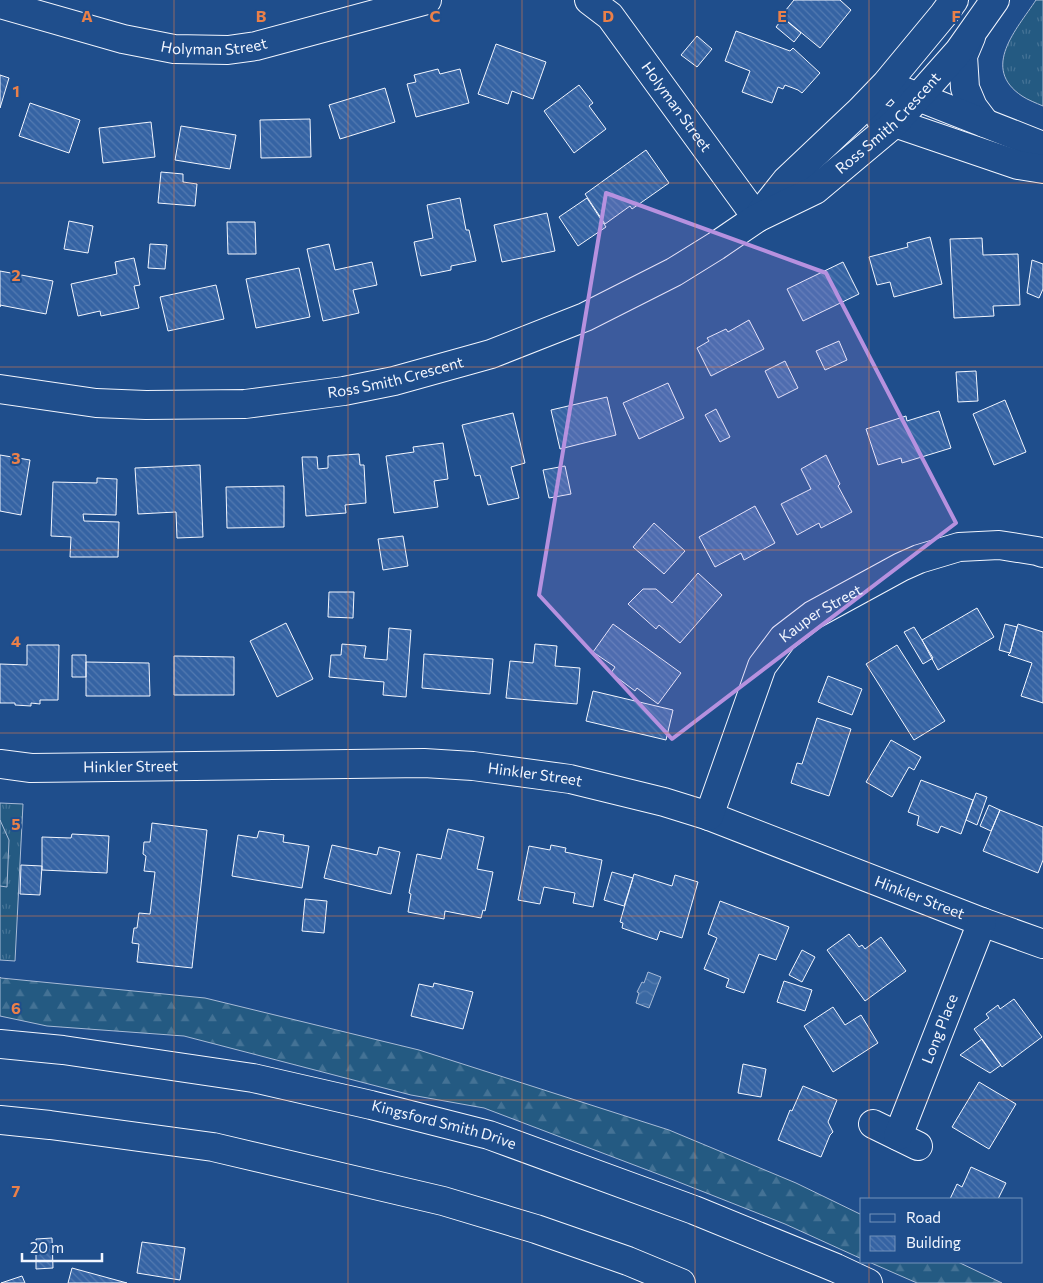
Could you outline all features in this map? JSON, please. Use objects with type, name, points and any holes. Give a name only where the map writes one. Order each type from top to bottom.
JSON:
[{"type":"street","name":"Holyman Street","points":[[0,4],[122,39],[174,49],[228,50],[256,46],[427,0]]},
{"type":"street","name":"Holyman Street","points":[[589,0],[610,16],[757,218]]},
{"type":"street","name":"Ross Smith Crescent","points":[[757,218],[786,181],[886,84],[940,20],[954,0]]},
{"type":"street","name":"Ross Smith Crescent","points":[[0,389],[96,402],[146,406],[245,404],[344,391],[394,381],[491,354],[585,318],[674,272],[757,218],[815,190],[895,123],[959,51],[994,0]]},
{"type":"street","points":[[973,31],[963,56],[965,88],[972,106],[985,123]]},
{"type":"street","points":[[886,84],[1043,146]]},
{"type":"street","points":[[860,111],[1018,165],[1043,169]]},
{"type":"street","name":"Kauper Street","points":[[709,816],[762,666],[783,638],[813,615],[901,567],[920,559],[959,547],[999,545],[1043,553]]},
{"type":"street","name":"Hinkler Street","points":[[0,764],[31,768],[414,764],[473,766],[570,780],[664,802],[709,816],[1043,944]]},
{"type":"street","name":"Long Place","points":[[873,1124],[908,1141],[982,922]]},
{"type":"street","name":"Kingsford Smith Drive","points":[[0,1044],[63,1050],[253,1078],[489,1135],[694,1210],[868,1283]]},
{"type":"street","points":[[0,1120],[213,1147],[443,1200],[536,1229],[628,1261],[681,1283]]},
{"type":"highlighted area","points":[[606,193],[826,273],[956,523],[672,739],[539,595]]},
{"type":"green space","points":[[1036,0],[1043,0],[1043,106],[1022,96],[1010,85],[1004,73],[1003,61],[1006,48],[1012,36]]},
{"type":"green space","points":[[0,803],[23,804],[15,961],[0,960]]},
{"type":"green space","points":[[0,820],[9,840],[7,887],[0,886]]},
{"type":"green space","points":[[0,977],[205,998],[419,1050],[669,1130],[796,1183],[860,1214],[860,1258],[785,1224],[484,1108],[411,1095],[184,1036],[47,1026],[0,1016]]},
{"type":"green space","points":[[871,1263],[960,1263],[1002,1283],[917,1283]]},
{"type":"water","points":[[648,972],[661,977],[649,1008],[636,1003],[639,993],[637,992],[642,982],[644,983]]},
{"type":"building","points":[[794,0],[840,0],[851,10],[820,48],[781,16]]},
{"type":"building","points":[[783,18],[801,33],[794,42],[776,27]]},
{"type":"building","points":[[736,31],[790,51],[793,48],[820,73],[802,93],[785,85],[783,89],[778,87],[772,103],[742,92],[750,71],[725,61]]},
{"type":"building","points":[[697,36],[712,49],[697,67],[681,55]]},
{"type":"building","points":[[496,44],[546,62],[533,99],[512,91],[508,104],[478,94]]},
{"type":"building","points":[[438,69],[440,74],[460,69],[469,103],[416,117],[407,84],[416,82],[414,75]]},
{"type":"building","points":[[0,75],[9,78],[0,108]]},
{"type":"building","points":[[579,85],[593,103],[589,106],[606,129],[574,153],[544,111]]},
{"type":"building","points":[[385,88],[395,122],[340,139],[329,105]]},
{"type":"building","points":[[30,103],[80,120],[69,153],[19,136]]},
{"type":"building","points":[[310,119],[311,157],[261,158],[260,120]]},
{"type":"building","points":[[151,122],[155,157],[103,163],[99,128]]},
{"type":"building","points":[[181,126],[236,135],[230,169],[175,160]]},
{"type":"building","points":[[646,150],[669,183],[632,209],[630,206],[605,224],[585,194]]},
{"type":"building","points":[[161,172],[183,174],[183,182],[197,184],[195,206],[158,203]]},
{"type":"building","points":[[460,198],[466,230],[469,230],[476,261],[451,266],[451,270],[421,276],[414,242],[433,238],[427,205]]},
{"type":"building","points":[[587,198],[606,227],[578,246],[559,217]]},
{"type":"building","points":[[547,213],[555,251],[502,262],[494,225]]},
{"type":"building","points":[[69,221],[93,226],[88,253],[64,249]]},
{"type":"building","points":[[227,222],[255,222],[256,254],[228,254]]},
{"type":"building","points":[[930,237],[942,284],[894,297],[890,282],[877,285],[869,257],[908,247],[907,243]]},
{"type":"building","points":[[982,238],[983,255],[1018,254],[1020,305],[993,306],[994,316],[954,318],[950,239]]},
{"type":"building","points":[[150,244],[167,245],[165,269],[148,268]]},
{"type":"building","points":[[329,244],[335,270],[372,262],[377,285],[353,290],[359,313],[323,321],[307,249]]},
{"type":"building","points":[[134,258],[140,285],[134,286],[139,308],[101,316],[100,311],[78,316],[71,284],[117,274],[115,262]]},
{"type":"building","points":[[1032,260],[1043,264],[1043,289],[1039,298],[1027,293]]},
{"type":"building","points":[[843,262],[859,294],[803,321],[787,289]]},
{"type":"building","points":[[299,268],[310,317],[256,328],[246,279]]},
{"type":"building","points":[[0,271],[53,281],[46,314],[0,305]]},
{"type":"building","points":[[216,285],[224,319],[168,331],[160,297]]},
{"type":"building","points":[[749,320],[764,349],[711,376],[697,348],[709,341],[707,338],[726,329],[728,332]]},
{"type":"building","points":[[839,341],[847,360],[825,370],[816,351]]},
{"type":"building","points":[[785,361],[798,388],[778,398],[765,371]]},
{"type":"building","points":[[976,371],[978,401],[958,402],[956,372]]},
{"type":"building","points":[[668,383],[684,418],[639,439],[623,403]]},
{"type":"building","points":[[607,397],[616,435],[560,449],[551,410]]},
{"type":"building","points":[[1005,400],[1026,452],[994,465],[973,414]]},
{"type":"building","points":[[716,409],[730,437],[720,442],[705,415]]},
{"type":"building","points":[[939,411],[951,448],[902,463],[901,458],[878,465],[866,429],[906,416],[907,421]]},
{"type":"building","points":[[513,413],[525,463],[511,467],[519,498],[488,505],[480,475],[475,476],[462,425]]},
{"type":"building","points":[[443,443],[448,479],[434,481],[438,507],[394,513],[386,456],[414,452],[413,447]]},
{"type":"building","points":[[359,454],[360,465],[364,465],[366,503],[345,505],[346,513],[306,516],[302,457],[317,457],[318,469],[328,468],[328,456]]},
{"type":"building","points":[[0,455],[30,460],[21,515],[0,511]]},
{"type":"building","points":[[826,455],[840,484],[838,486],[852,512],[821,528],[819,523],[797,535],[781,504],[811,489],[801,469]]},
{"type":"building","points":[[200,465],[203,537],[177,538],[176,512],[138,514],[135,468]]},
{"type":"building","points":[[565,466],[571,494],[549,498],[543,470]]},
{"type":"building","points":[[97,478],[117,479],[116,515],[83,514],[84,521],[119,522],[118,557],[70,557],[71,537],[51,536],[53,482],[97,483]]},
{"type":"building","points":[[284,486],[284,527],[227,528],[226,487]]},
{"type":"building","points":[[755,506],[775,543],[744,560],[741,553],[715,567],[699,537]]},
{"type":"building","points":[[654,523],[685,551],[664,574],[633,547]]},
{"type":"building","points":[[403,536],[408,566],[383,570],[378,539]]},
{"type":"building","points":[[698,573],[722,595],[680,643],[659,625],[656,629],[628,604],[643,589],[656,589],[672,603]]},
{"type":"building","points":[[329,592],[354,592],[353,618],[328,617]]},
{"type":"building","points":[[977,608],[994,637],[938,670],[922,640]]},
{"type":"building","points":[[286,623],[313,679],[277,697],[250,641]]},
{"type":"building","points":[[613,624],[681,673],[658,704],[637,688],[635,691],[611,673],[615,667],[593,652]]},
{"type":"building","points":[[1005,624],[1017,627],[1010,653],[999,650]]},
{"type":"building","points":[[1018,624],[1043,632],[1043,703],[1021,696],[1032,663],[1008,655]]},
{"type":"building","points":[[914,627],[933,658],[923,664],[904,632]]},
{"type":"building","points":[[389,628],[411,630],[406,697],[383,695],[384,682],[329,677],[331,655],[341,655],[342,644],[366,646],[364,658],[387,660]]},
{"type":"building","points":[[535,644],[557,646],[555,666],[580,668],[577,704],[506,698],[510,661],[533,663]]},
{"type":"building","points":[[27,645],[59,645],[58,700],[40,700],[40,704],[31,703],[31,706],[0,703],[0,664],[27,665]]},
{"type":"building","points":[[897,645],[945,721],[914,740],[866,664]]},
{"type":"building","points":[[424,654],[493,659],[490,694],[422,688]]},
{"type":"building","points":[[72,655],[86,655],[86,677],[72,677]]},
{"type":"building","points":[[174,656],[234,657],[234,695],[174,695]]},
{"type":"building","points":[[86,662],[149,663],[150,696],[86,696]]},
{"type":"building","points":[[828,676],[862,689],[852,715],[818,702]]},
{"type":"building","points":[[593,691],[673,710],[666,740],[586,721]]},
{"type":"building","points":[[817,718],[851,729],[829,796],[791,783],[797,763],[802,764]]},
{"type":"building","points":[[891,740],[921,757],[914,770],[909,767],[892,797],[866,782]]},
{"type":"building","points":[[921,780],[973,800],[961,834],[941,826],[938,833],[917,825],[919,816],[908,812]]},
{"type":"building","points":[[976,793],[987,797],[977,825],[966,820]]},
{"type":"building","points":[[989,805],[1000,810],[991,831],[980,826]]},
{"type":"building","points":[[1000,810],[1043,827],[1043,860],[1038,873],[983,851]]},
{"type":"building","points":[[152,823],[207,830],[192,968],[137,962],[139,944],[132,943],[134,928],[137,928],[139,913],[150,914],[155,872],[144,871],[146,856],[143,854],[144,842],[150,842]]},
{"type":"building","points":[[448,829],[484,837],[477,869],[493,872],[485,911],[483,910],[481,918],[445,911],[444,919],[408,912],[411,894],[409,893],[417,854],[441,859]]},
{"type":"building","points":[[259,831],[284,835],[283,842],[309,846],[302,888],[232,876],[238,835],[257,838]]},
{"type":"building","points":[[72,834],[109,836],[107,873],[42,870],[42,837],[71,838]]},
{"type":"building","points":[[332,845],[377,855],[379,847],[400,852],[391,894],[324,878]]},
{"type":"building","points":[[551,845],[566,848],[565,852],[602,860],[593,907],[573,903],[575,893],[544,887],[540,904],[518,900],[529,846],[550,850]]},
{"type":"building","points":[[21,865],[42,866],[40,895],[20,894]]},
{"type":"building","points":[[612,872],[633,878],[624,906],[604,900]]},
{"type":"building","points":[[634,874],[672,886],[675,875],[698,882],[682,938],[660,931],[657,940],[622,928],[623,923],[620,922]]},
{"type":"building","points":[[305,899],[327,901],[324,933],[302,931]]},
{"type":"building","points":[[720,901],[789,927],[776,960],[759,954],[744,993],[726,987],[729,979],[704,969],[717,938],[708,934]]},
{"type":"building","points":[[849,934],[859,947],[862,945],[865,949],[881,937],[906,971],[865,1001],[827,950]]},
{"type":"building","points":[[802,950],[815,957],[802,982],[789,975]]},
{"type":"building","points":[[784,981],[812,990],[805,1011],[777,1002]]},
{"type":"building","points":[[434,983],[473,992],[463,1029],[411,1016],[419,984],[433,987]]},
{"type":"building","points":[[1014,999],[1042,1037],[1002,1067],[974,1029],[989,1018],[986,1014],[998,1005],[1000,1009]]},
{"type":"building","points":[[833,1007],[845,1025],[861,1015],[878,1043],[833,1072],[804,1026]]},
{"type":"building","points":[[982,1039],[1001,1065],[990,1073],[960,1055]]},
{"type":"building","points":[[743,1064],[766,1069],[761,1097],[738,1093]]},
{"type":"building","points":[[979,1082],[1016,1104],[989,1149],[952,1127]]},
{"type":"building","points":[[803,1086],[837,1100],[828,1122],[833,1132],[821,1157],[778,1140],[790,1110],[792,1111]]},
{"type":"building","points":[[971,1167],[1006,1183],[998,1198],[950,1198],[957,1184],[962,1187]]},
{"type":"building","points":[[52,1238],[53,1268],[36,1269],[36,1239]]},
{"type":"building","points":[[142,1242],[185,1248],[180,1280],[137,1273]]},
{"type":"building","points":[[72,1268],[127,1283],[68,1283]]},
{"type":"building","points":[[22,1276],[25,1283],[1,1283]]}]
